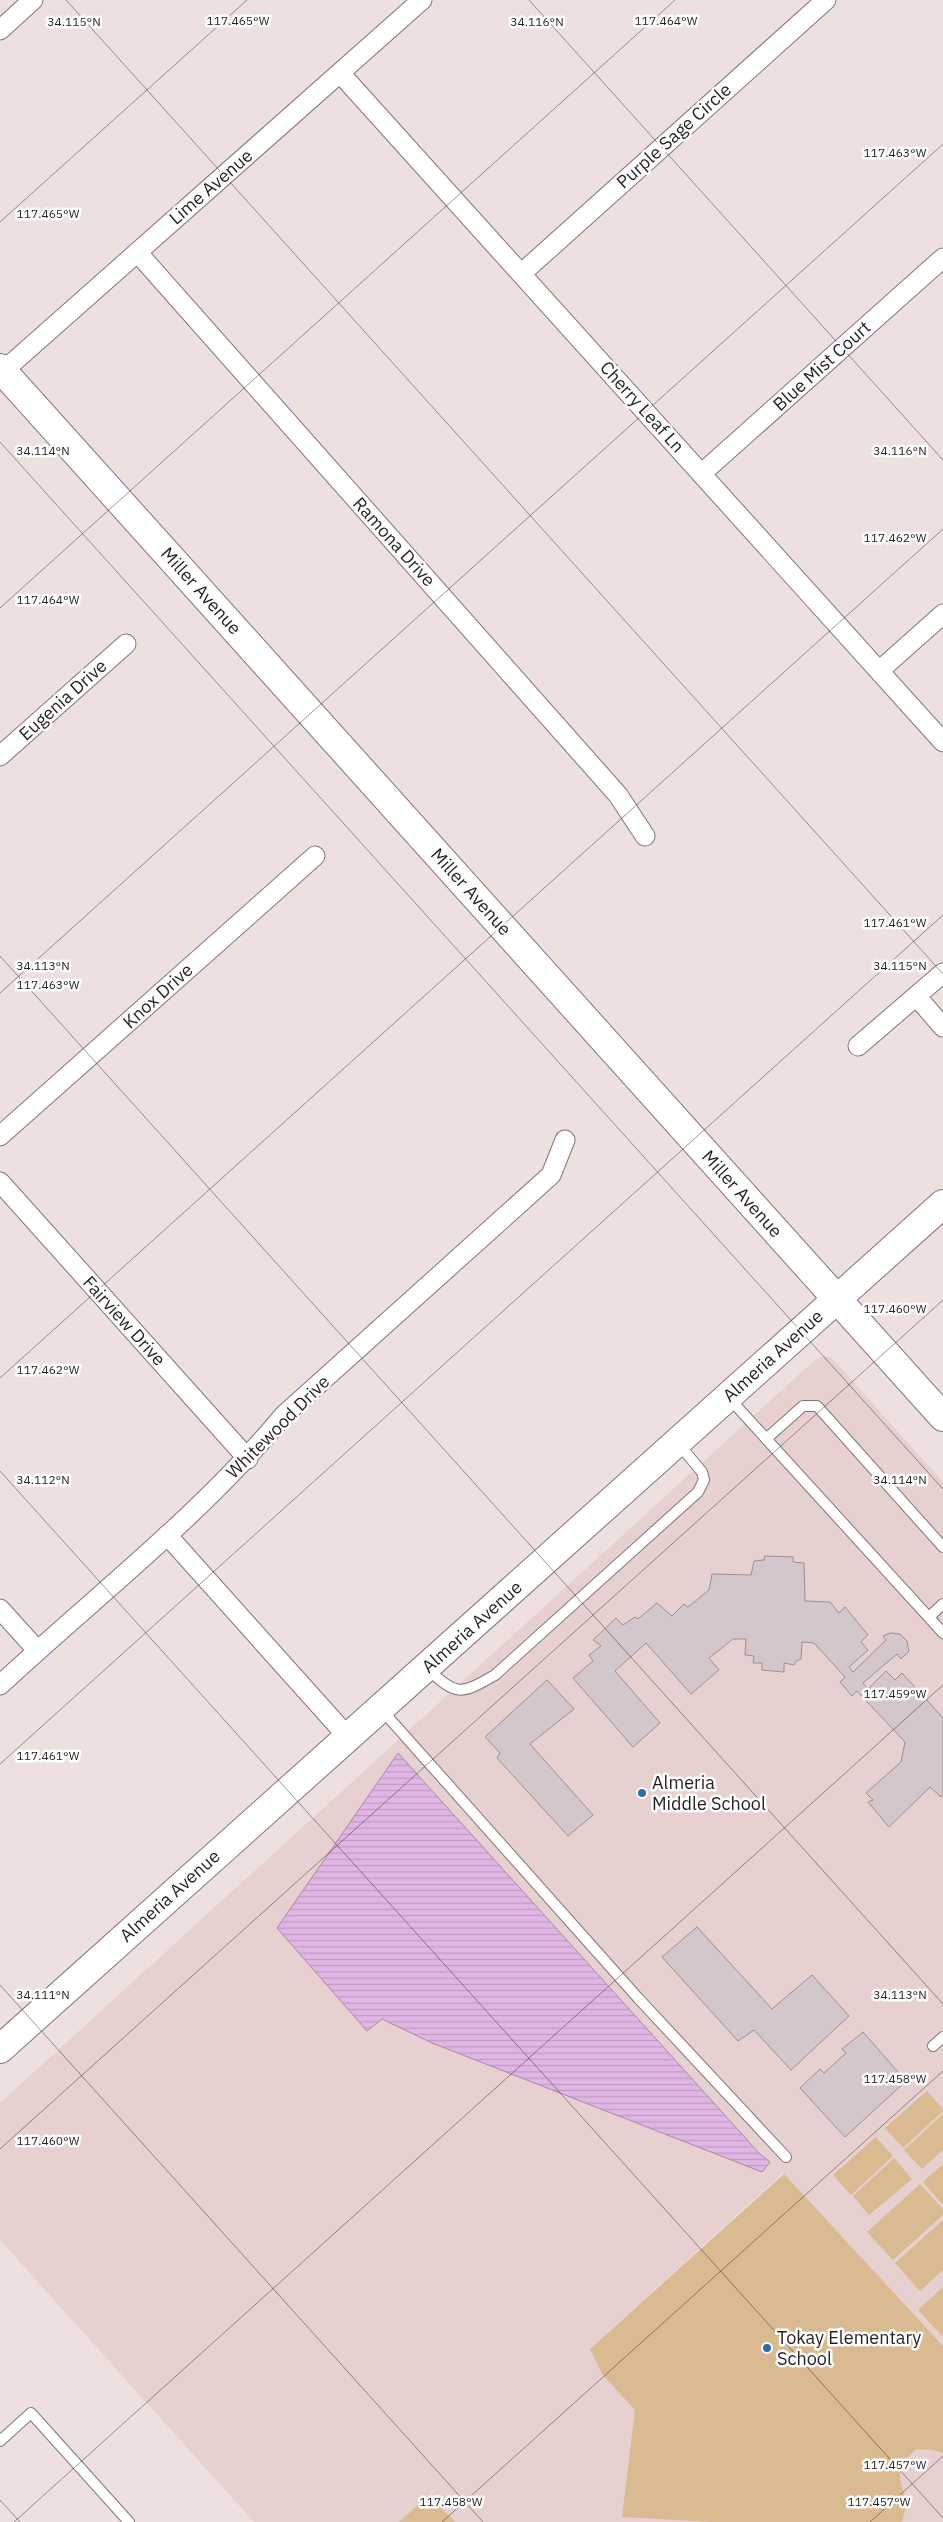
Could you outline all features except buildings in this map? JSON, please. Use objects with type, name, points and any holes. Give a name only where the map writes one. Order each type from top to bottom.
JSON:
[{"type":"street","points":[[0,30],[33,0]]},
{"type":"street","name":"Lime Avenue","points":[[1,371],[422,0]]},
{"type":"street","name":"Purple Sage Circle","points":[[522,273],[826,0]]},
{"type":"street","name":"Cherry Leaf Ln","points":[[340,73],[943,742]]},
{"type":"street","name":"Ramona Drive","points":[[137,252],[618,795],[645,836]]},
{"type":"street","name":"Blue Mist Court","points":[[701,474],[943,258]]},
{"type":"street","name":"Miller Avenue","points":[[1,371],[943,1417]]},
{"type":"street","points":[[879,672],[943,614]]},
{"type":"street","name":"Eugenia Drive","points":[[0,756],[126,644]]},
{"type":"street","name":"Knox Drive","points":[[0,1136],[315,856]]},
{"type":"street","points":[[858,1046],[943,973]]},
{"type":"street","points":[[917,997],[943,1026]]},
{"type":"street","name":"Whitewood Drive","points":[[0,1685],[167,1535],[248,1459],[284,1415],[551,1175],[565,1140]]},
{"type":"street","name":"Fairview Drive","points":[[0,1182],[248,1459]]},
{"type":"street","name":"Almeria Avenue","points":[[0,2049],[347,1736],[426,1668],[943,1204]]},
{"type":"street","points":[[167,1535],[347,1736]]},
{"type":"street","points":[[0,1608],[37,1650]]},
{"type":"lane","points":[[728,1398],[943,1633]]},
{"type":"lane","points":[[766,1439],[803,1406],[816,1406],[943,1547]]},
{"type":"lane","points":[[426,1668],[447,1686],[459,1691],[470,1690],[503,1669],[698,1492],[704,1480],[702,1472],[676,1442]]},
{"type":"lane","points":[[929,1617],[943,1604]]},
{"type":"lane","points":[[380,1708],[638,1998],[786,2157]]},
{"type":"lane","points":[[933,2046],[943,2038]]},
{"type":"lane","points":[[0,2441],[31,2413],[129,2522]]},
{"type":"shaded area","name":"Almeria Middle School","points":[[825,1356],[832,1358],[943,1482],[943,2522],[254,2522],[0,2240],[0,2103],[817,1358]],"holes":[[[783,2173],[784,2174],[538,2396]],[[538,2396],[422,2501],[421,2501]]]},
{"type":"shaded area","points":[[398,1753],[759,2153],[770,2162],[762,2172],[432,2043],[382,2019],[367,2031],[277,1928]]},
{"type":"shaded area","points":[[927,2091],[943,2111],[903,2148],[885,2128]]},
{"type":"shaded area","points":[[943,2114],[943,2150],[922,2169],[904,2150]]},
{"type":"shaded area","points":[[876,2137],[893,2156],[851,2195],[833,2175]]},
{"type":"shaded area","points":[[894,2158],[912,2179],[869,2215],[853,2196]]},
{"type":"shaded area","points":[[943,2164],[943,2205],[923,2182]]},
{"type":"shaded area","name":"Tokay Elementary School","points":[[784,2174],[943,2346],[943,2453],[933,2450],[916,2449],[902,2467],[900,2478],[906,2507],[902,2522],[712,2522],[622,2517],[635,2410],[602,2374],[590,2349]]},
{"type":"shaded area","points":[[920,2184],[943,2209],[943,2215],[893,2260],[867,2232]]},
{"type":"shaded area","points":[[943,2220],[943,2270],[920,2291],[895,2263]]},
{"type":"shaded area","points":[[943,2287],[943,2337],[918,2310]]},
{"type":"shaded area","points":[[429,2495],[455,2522],[399,2522]]},
{"type":"place","name":"Almeria Middle School","points":[[642,1793]]},
{"type":"place","name":"Tokay Elementary School","points":[[767,2348]]}]
